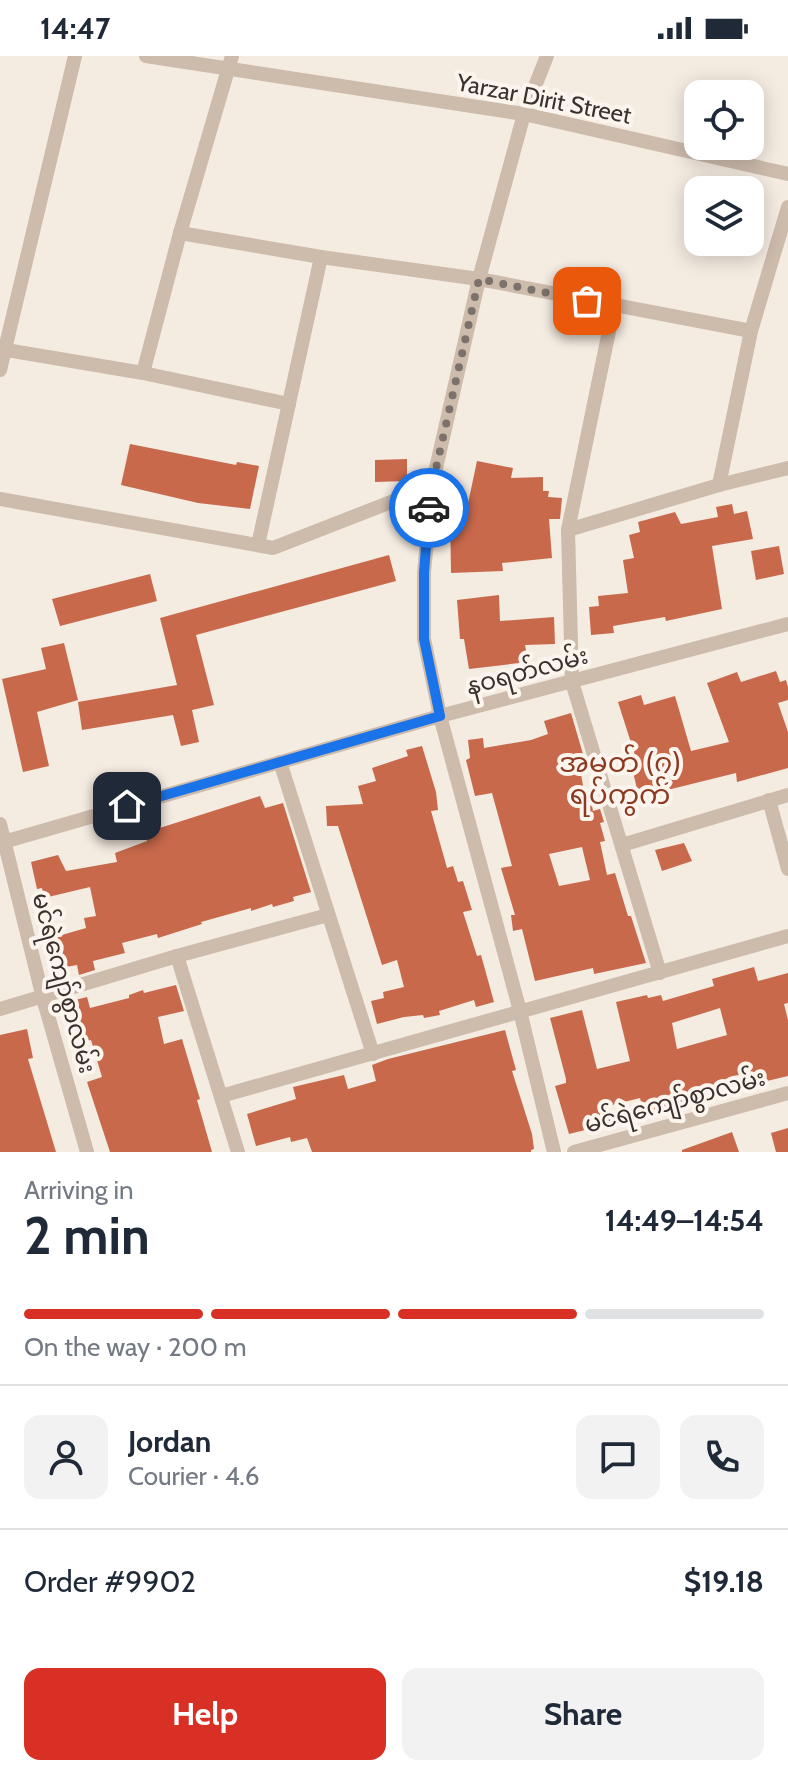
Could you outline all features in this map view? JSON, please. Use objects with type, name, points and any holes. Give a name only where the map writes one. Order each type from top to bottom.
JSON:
[{"type":"street","points":[[0,370],[75,56]]},
{"type":"street","name":"Yarzar Dirit Street","points":[[146,56],[231,63],[524,114],[788,174]]},
{"type":"street","points":[[547,56],[524,114],[479,279],[432,486],[424,573],[424,639],[440,716],[520,1011],[554,1152]]},
{"type":"street","points":[[143,373],[180,233],[231,63]]},
{"type":"street","points":[[719,485],[751,331],[788,207]]},
{"type":"street","points":[[180,233],[479,279],[751,331]]},
{"type":"street","points":[[258,545],[321,257]]},
{"type":"street","points":[[614,307],[568,530],[572,682],[660,973]]},
{"type":"street","points":[[3,350],[143,373],[289,404]]},
{"type":"street","points":[[568,530],[788,468]]},
{"type":"street","points":[[0,499],[273,548],[432,486]]},
{"type":"street","name":"နဝရတ်လမ်း","points":[[2,842],[440,716],[788,624]]},
{"type":"street","points":[[280,762],[373,1054]]},
{"type":"street","points":[[622,845],[788,795]]},
{"type":"street","points":[[769,800],[788,869]]},
{"type":"street","name":"မင်ရဲကျော်စွာလမ်း","points":[[0,824],[43,998],[87,1152]]},
{"type":"street","points":[[0,1009],[328,915]]},
{"type":"street","points":[[221,1096],[788,936]]},
{"type":"street","points":[[177,956],[238,1152]]},
{"type":"street","name":"မင်ရဲကျော်စွာလမ်း","points":[[574,1152],[788,1093]]},
{"type":"building","points":[[130,444],[236,465],[237,462],[259,466],[250,509],[198,503],[121,485]]},
{"type":"building","points":[[407,459],[407,481],[375,482],[375,460]]},
{"type":"building","points":[[477,461],[513,468],[511,478],[543,477],[543,491],[549,491],[548,497],[562,498],[560,519],[549,519],[552,558],[502,563],[503,571],[451,573],[450,513],[466,513]]},
{"type":"building","points":[[732,504],[734,514],[747,511],[753,539],[712,546],[722,609],[666,621],[665,617],[613,626],[614,633],[591,635],[589,607],[599,606],[598,596],[628,593],[623,560],[634,558],[629,535],[640,532],[638,522],[675,512],[681,524],[718,517],[716,507]]},
{"type":"building","points":[[779,546],[784,574],[756,580],[751,551]]},
{"type":"building","points":[[389,555],[396,581],[196,635],[214,705],[192,710],[199,742],[181,746],[173,715],[82,730],[78,702],[177,685],[160,618]]},
{"type":"building","points":[[150,574],[157,601],[60,626],[52,599]]},
{"type":"building","points":[[499,595],[500,621],[554,617],[555,644],[525,645],[528,662],[469,669],[464,639],[460,639],[457,600]]},
{"type":"building","points":[[64,643],[78,700],[37,712],[49,766],[23,772],[2,679],[46,669],[41,648]]},
{"type":"building","points":[[776,671],[780,682],[786,680],[788,687],[788,700],[778,703],[788,732],[788,768],[737,782],[736,773],[639,797],[633,772],[640,771],[618,702],[641,695],[644,705],[675,696],[691,751],[729,742],[707,683],[737,672],[741,682]]},
{"type":"building","points":[[571,713],[585,761],[579,763],[586,802],[591,801],[593,811],[600,809],[604,822],[600,823],[605,841],[600,842],[607,875],[615,873],[646,963],[594,974],[593,968],[535,981],[522,929],[513,931],[511,915],[515,915],[501,868],[512,866],[492,793],[475,796],[466,760],[470,758],[468,740],[483,738],[484,748],[531,740],[548,734],[544,721]],"holes":[[[582,847],[590,880],[559,886],[549,854]]]},
{"type":"building","points":[[422,746],[436,792],[438,810],[431,811],[447,868],[453,866],[458,882],[463,881],[472,910],[463,912],[477,956],[481,955],[494,1002],[476,1007],[474,1000],[439,1011],[440,1015],[404,1017],[377,1024],[371,1001],[384,998],[383,992],[404,987],[397,960],[382,965],[338,826],[327,826],[326,806],[363,804],[358,786],[376,781],[372,768],[408,756],[406,750]]},
{"type":"building","points":[[260,796],[265,808],[283,803],[311,892],[273,907],[272,904],[251,911],[251,908],[158,938],[157,934],[122,943],[125,953],[93,961],[95,970],[79,975],[77,965],[60,968],[55,937],[86,928],[84,918],[96,916],[90,887],[44,898],[42,888],[37,889],[31,862],[58,855],[66,871],[117,862],[115,853],[147,841],[144,833]]},
{"type":"building","points":[[684,843],[692,861],[662,871],[655,850]]},
{"type":"building","points":[[754,967],[758,981],[788,973],[788,1003],[784,1004],[788,1020],[788,1076],[767,1081],[764,1070],[733,1076],[688,1095],[689,1101],[672,1105],[673,1108],[644,1114],[640,1098],[608,1106],[613,1123],[569,1134],[555,1086],[566,1083],[566,1079],[550,1018],[582,1010],[597,1069],[630,1061],[616,1002],[647,995],[648,998],[661,995],[663,1001],[714,986],[712,979]],"holes":[[[720,1008],[727,1035],[677,1049],[672,1023]]]},
{"type":"building","points":[[176,985],[184,1011],[158,1017],[164,1044],[182,1039],[212,1152],[110,1152],[87,1082],[102,1077],[91,1040],[81,1042],[71,1001],[87,997],[90,1008],[129,998],[129,995],[143,990],[144,993]]},
{"type":"building","points":[[27,1029],[33,1058],[28,1059],[56,1152],[0,1152],[0,1035]]},
{"type":"building","points":[[505,1030],[516,1070],[512,1071],[532,1134],[534,1149],[531,1152],[312,1152],[307,1138],[291,1142],[290,1137],[256,1146],[247,1114],[296,1099],[293,1087],[344,1075],[348,1089],[376,1081],[372,1065]]},
{"type":"building","points":[[788,1128],[788,1152],[776,1152],[771,1133]]},
{"type":"building","points":[[732,1132],[739,1152],[682,1152],[682,1150]]},
{"type":"way so far","points":[[429,508],[479,279],[587,301]]},
{"type":"district","name":"အမှတ် (၇) ရပ်ကွက်","points":[[620,778]]},
{"type":"route","points":[[127,806],[440,716],[424,639],[424,573],[429,508]]}]
